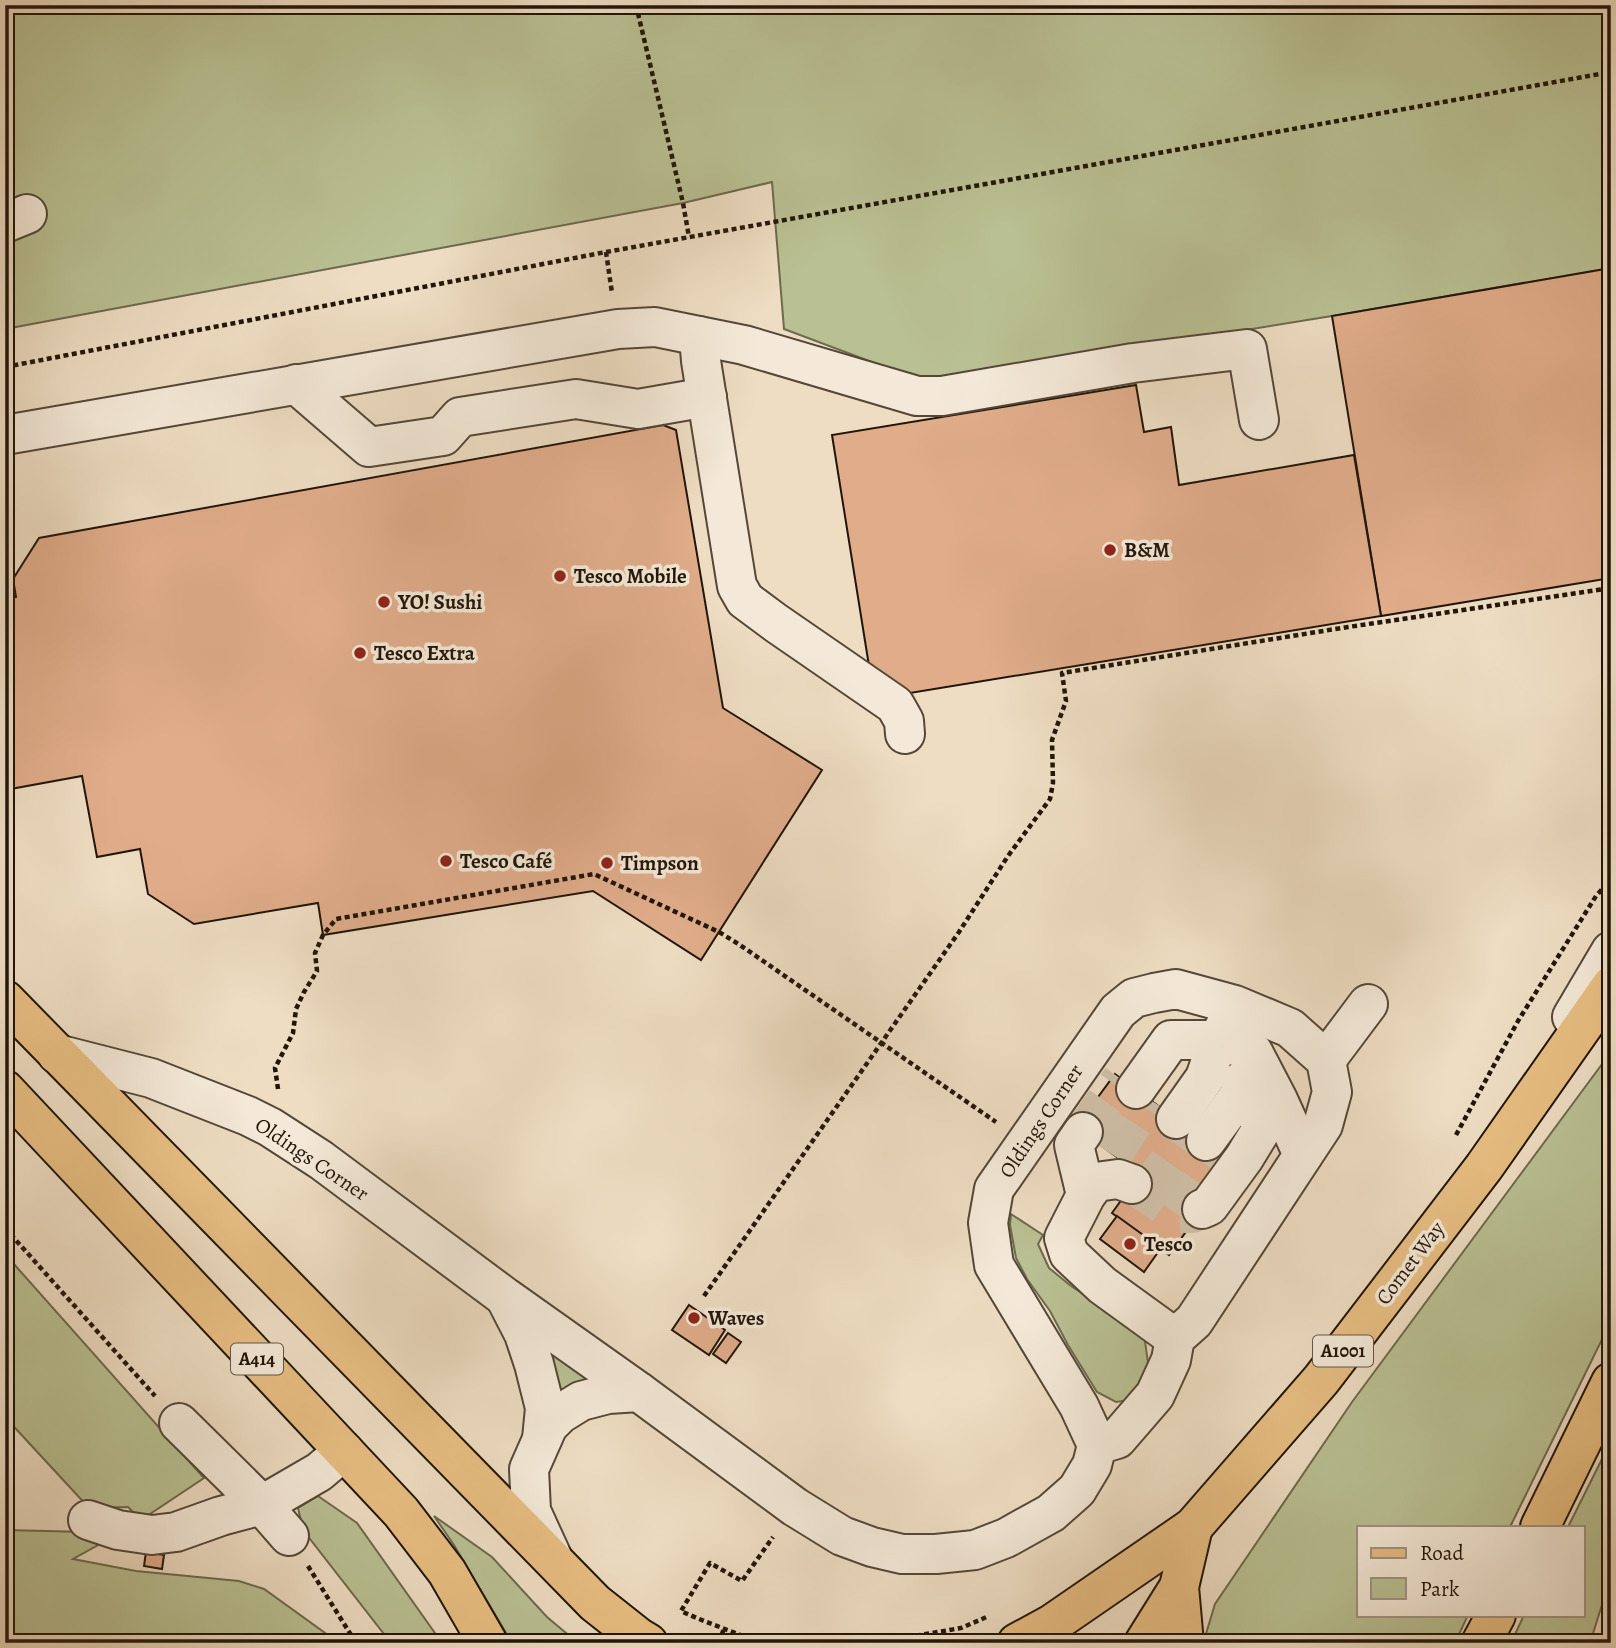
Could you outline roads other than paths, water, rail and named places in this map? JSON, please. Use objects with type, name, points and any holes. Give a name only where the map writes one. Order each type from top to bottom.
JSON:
[{"type":"main road","name":"Comet Way","points":[[1007,1628],[1052,1624],[1193,1527],[1321,1380],[1484,1167],[1611,986]]},
{"type":"main road","points":[[5,1000],[595,1603],[648,1643]]},
{"type":"main road","name":"A414","points":[[5,1090],[401,1512],[446,1572],[488,1643]]},
{"type":"main road","points":[[1540,1526],[1611,1382]]},
{"type":"main road","name":"Comet Way","points":[[1144,1643],[1179,1587],[1193,1527]]},
{"type":"main road","points":[[1179,1587],[1184,1643]]},
{"type":"main road","points":[[1481,1643],[1495,1616]]},
{"type":"street","points":[[5,435],[618,329],[655,327],[744,345],[917,396],[942,396],[1133,363],[1247,349],[1259,420]]},
{"type":"street","points":[[699,336],[737,586],[745,600],[765,616],[895,705],[904,721],[905,734]]},
{"type":"street","points":[[296,384],[369,447],[443,436],[460,417],[576,399],[638,409],[707,397]]},
{"type":"street","points":[[1484,1167],[1611,951]]},
{"type":"street","name":"Oldings Corner","points":[[57,1054],[152,1077],[270,1127],[321,1160],[794,1507],[842,1536],[902,1554],[975,1550],[1006,1538],[1051,1513],[1077,1490],[1092,1465],[1097,1445],[1079,1406],[994,1265],[988,1223],[994,1188],[1118,1011],[1134,999],[1177,989],[1235,1005],[1290,1028],[1326,1060]]},
{"type":"street","points":[[1164,1329],[1194,1321],[1323,1125],[1332,1092],[1326,1060],[1368,1004]]},
{"type":"street","points":[[1202,1209],[1209,1206],[1263,1127],[1237,1077],[1235,1005]]},
{"type":"street","points":[[1170,1115],[1140,1052],[1180,1055],[1237,1077]]},
{"type":"street","points":[[1170,1115],[1237,1077],[1253,1052],[1303,1155]]},
{"type":"street","points":[[1170,1115],[1180,1055]]},
{"type":"street","points":[[1170,1115],[1205,1078],[1237,1077]]},
{"type":"street","points":[[1097,1445],[1116,1439],[1155,1395],[1171,1360],[1164,1329],[1151,1297],[1140,1285],[1103,1259],[1109,1174]]},
{"type":"street","name":"Oldings Corner","points":[[505,1297],[524,1334],[534,1364],[545,1408],[542,1439]]},
{"type":"street","name":"Oldings Corner","points":[[553,1559],[531,1511],[530,1469],[548,1426],[581,1401],[608,1394],[639,1392]]},
{"type":"street","points":[[179,1423],[262,1505],[289,1536]]},
{"type":"street","points":[[88,1520],[118,1530],[152,1535],[176,1532],[262,1505],[319,1472],[344,1451]]},
{"type":"tunnel","points":[[1083,1132],[1121,1079]]},
{"type":"tunnel","points":[[1113,1155],[1149,1099]]},
{"type":"tunnel","points":[[1146,1193],[1190,1130]]},
{"type":"tunnel","points":[[1177,1214],[1221,1152]]},
{"type":"tunnel","points":[[1132,1184],[1177,1214],[1193,1214],[1202,1209]]},
{"type":"place","name":"B&M","points":[[1110,550]]},
{"type":"place","name":"Tesco Mobile","points":[[560,576]]},
{"type":"place","name":"YO! Sushi","points":[[384,602]]},
{"type":"place","name":"Tesco Extra","points":[[360,653]]},
{"type":"place","name":"Tesco Café","points":[[446,861]]},
{"type":"place","name":"Timpson","points":[[607,863]]},
{"type":"place","name":"Tesco","points":[[1130,1244]]},
{"type":"place","name":"Waves","points":[[694,1318]]}]
